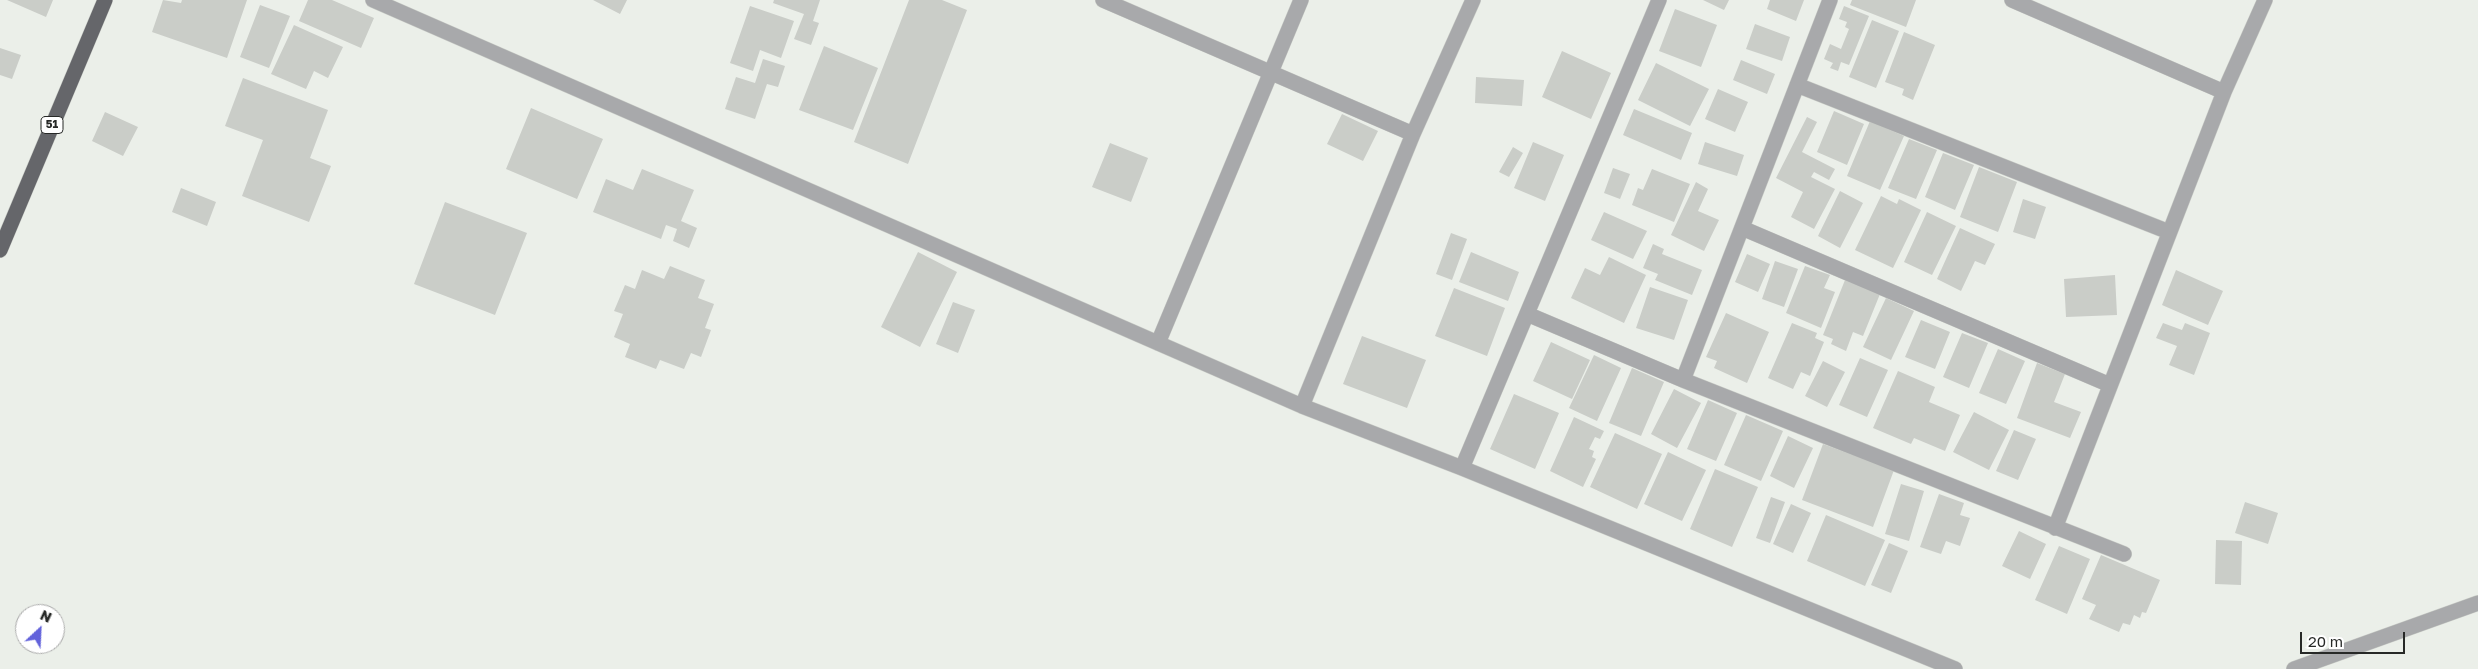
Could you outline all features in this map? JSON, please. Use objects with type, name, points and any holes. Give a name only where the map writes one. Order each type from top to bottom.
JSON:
[{"type":"highway","name":"51","points":[[0,250],[105,0]]},
{"type":"street","points":[[372,0],[1302,406],[1462,468],[1955,669]]},
{"type":"street","points":[[1102,0],[1413,134]]},
{"type":"street","points":[[1158,344],[1301,0]]},
{"type":"street","points":[[1302,406],[1413,134],[1473,0]]},
{"type":"street","points":[[1462,468],[1659,0]]},
{"type":"street","points":[[1683,380],[1830,0]]},
{"type":"street","points":[[2012,0],[2224,92]]},
{"type":"street","points":[[2055,528],[2224,92],[2265,0]]},
{"type":"street","points":[[1797,85],[2169,232]]},
{"type":"street","points":[[1742,228],[2110,385]]},
{"type":"street","points":[[1527,314],[1683,380],[2124,554]]},
{"type":"street","points":[[2294,669],[2478,603]]},
{"type":"building","points":[[7,0],[53,0],[46,17]]},
{"type":"building","points":[[163,0],[181,3],[182,0],[247,0],[227,58],[152,32]]},
{"type":"building","points":[[308,0],[332,0],[374,18],[361,48],[299,21]]},
{"type":"building","points":[[593,0],[627,0],[620,14]]},
{"type":"building","points":[[774,0],[820,0],[813,21],[819,23],[811,45],[794,39],[804,14],[773,3]]},
{"type":"building","points":[[909,0],[942,0],[967,10],[908,164],[854,142]]},
{"type":"building","points":[[1703,0],[1729,0],[1724,10]]},
{"type":"building","points":[[1770,0],[1804,0],[1796,21],[1767,9]]},
{"type":"building","points":[[1852,0],[1916,0],[1906,27],[1850,5]]},
{"type":"building","points":[[260,5],[290,16],[269,68],[240,57]]},
{"type":"building","points":[[750,6],[794,21],[781,58],[760,50],[753,71],[730,63]]},
{"type":"building","points":[[1844,6],[1869,16],[1849,65],[1841,62],[1838,71],[1830,68],[1833,63],[1824,59],[1830,44],[1841,49],[1849,29],[1845,27],[1847,22],[1839,19]]},
{"type":"building","points":[[1675,9],[1717,25],[1701,67],[1659,51]]},
{"type":"building","points":[[1872,20],[1899,31],[1876,88],[1849,77]]},
{"type":"building","points":[[1755,24],[1790,37],[1782,61],[1746,49]]},
{"type":"building","points":[[294,25],[343,47],[328,78],[314,71],[306,89],[271,74]]},
{"type":"building","points":[[1904,32],[1935,45],[1913,100],[1902,95],[1904,89],[1885,82]]},
{"type":"building","points":[[824,46],[878,68],[853,130],[799,110]]},
{"type":"building","points":[[0,48],[21,55],[12,79],[0,75]]},
{"type":"building","points":[[1562,51],[1611,73],[1591,119],[1542,97]]},
{"type":"building","points":[[763,59],[785,66],[778,87],[767,84],[755,119],[725,109],[736,77],[755,83]]},
{"type":"building","points":[[1741,60],[1775,74],[1767,94],[1733,80]]},
{"type":"building","points":[[1656,63],[1709,89],[1690,126],[1638,100]]},
{"type":"building","points":[[1476,77],[1524,80],[1522,106],[1475,103]]},
{"type":"building","points":[[243,78],[328,110],[310,158],[331,166],[309,222],[242,196],[263,140],[225,126]]},
{"type":"building","points":[[1718,89],[1748,102],[1735,132],[1705,119]]},
{"type":"building","points":[[531,108],[603,139],[577,199],[506,169]]},
{"type":"building","points":[[1634,109],[1692,133],[1681,160],[1623,135]]},
{"type":"building","points":[[1834,111],[1864,124],[1847,165],[1817,152]]},
{"type":"building","points":[[105,112],[138,127],[123,156],[92,141]]},
{"type":"building","points":[[1342,114],[1378,131],[1363,161],[1327,144]]},
{"type":"building","points":[[1807,117],[1817,122],[1802,152],[1835,169],[1829,180],[1814,172],[1811,177],[1835,189],[1814,229],[1791,217],[1803,192],[1776,178]]},
{"type":"building","points":[[1870,121],[1904,136],[1880,190],[1847,176]]},
{"type":"building","points":[[1909,139],[1937,150],[1916,199],[1888,188]]},
{"type":"building","points":[[1533,142],[1564,155],[1545,201],[1514,188]]},
{"type":"building","points":[[1705,142],[1744,155],[1737,176],[1698,164]]},
{"type":"building","points":[[1110,143],[1148,158],[1131,202],[1092,187]]},
{"type":"building","points":[[1513,147],[1523,153],[1509,177],[1499,172]]},
{"type":"building","points":[[1943,153],[1974,165],[1955,210],[1925,197]]},
{"type":"building","points":[[1979,167],[2017,182],[1998,232],[1960,217]]},
{"type":"building","points":[[1613,168],[1630,174],[1620,199],[1604,193]]},
{"type":"building","points":[[642,169],[694,190],[681,221],[697,228],[689,248],[673,241],[677,229],[666,225],[661,239],[593,212],[606,179],[633,190]]},
{"type":"building","points":[[1652,169],[1690,184],[1674,222],[1632,205],[1638,188],[1643,190]]},
{"type":"building","points":[[1696,182],[1708,189],[1698,211],[1719,220],[1704,251],[1671,235]]},
{"type":"building","points":[[181,188],[216,202],[207,226],[172,212]]},
{"type":"building","points":[[1840,191],[1863,203],[1840,248],[1818,236]]},
{"type":"building","points":[[1881,196],[1897,204],[1899,199],[1921,210],[1893,268],[1855,250]]},
{"type":"building","points":[[2023,199],[2046,207],[2035,239],[2013,232]]},
{"type":"building","points":[[445,202],[527,233],[495,315],[414,284]]},
{"type":"building","points":[[1604,212],[1647,231],[1633,259],[1591,240]]},
{"type":"building","points":[[1927,212],[1956,226],[1932,275],[1904,262]]},
{"type":"building","points":[[1960,228],[1995,244],[1985,265],[1975,261],[1961,291],[1937,279]]},
{"type":"building","points":[[1451,233],[1467,239],[1452,280],[1436,274]]},
{"type":"building","points":[[1653,244],[1664,249],[1662,254],[1702,270],[1692,295],[1655,280],[1658,274],[1643,268]]},
{"type":"building","points":[[918,252],[957,272],[920,347],[881,327]]},
{"type":"building","points":[[1471,252],[1519,272],[1508,301],[1459,282]]},
{"type":"building","points":[[1747,254],[1770,264],[1758,292],[1735,282]]},
{"type":"building","points":[[1609,257],[1646,275],[1624,323],[1571,298],[1585,268],[1600,275]]},
{"type":"building","points":[[1775,261],[1798,269],[1784,307],[1762,299]]},
{"type":"building","points":[[670,266],[705,280],[698,298],[714,304],[705,328],[711,330],[701,357],[691,353],[684,369],[660,360],[656,369],[625,357],[630,344],[614,337],[623,314],[614,311],[625,285],[635,289],[642,270],[664,279]]},
{"type":"building","points":[[1805,266],[1830,275],[1824,288],[1835,292],[1821,328],[1786,313]]},
{"type":"building","points":[[2176,270],[2223,291],[2208,325],[2162,305]]},
{"type":"building","points":[[2115,275],[2117,315],[2066,317],[2064,279]]},
{"type":"building","points":[[1845,280],[1880,294],[1863,336],[1853,332],[1846,351],[1831,344],[1833,339],[1823,335]]},
{"type":"building","points":[[1650,287],[1688,300],[1674,340],[1636,328]]},
{"type":"building","points":[[1454,288],[1505,308],[1487,356],[1435,336]]},
{"type":"building","points":[[1886,298],[1914,311],[1891,360],[1863,347]]},
{"type":"building","points":[[953,302],[975,310],[958,353],[936,344]]},
{"type":"building","points":[[1726,313],[1769,332],[1747,383],[1714,368],[1717,361],[1706,357]]},
{"type":"building","points":[[1921,320],[1950,332],[1935,369],[1905,357]]},
{"type":"building","points":[[1792,323],[1817,333],[1815,338],[1824,342],[1810,376],[1801,372],[1793,389],[1768,378]]},
{"type":"building","points":[[2163,323],[2182,330],[2185,323],[2210,333],[2194,375],[2169,365],[2177,346],[2156,338]]},
{"type":"building","points":[[1962,333],[1988,343],[1969,388],[1943,377]]},
{"type":"building","points":[[1362,336],[1426,360],[1407,408],[1343,384]]},
{"type":"building","points":[[1551,342],[1590,360],[1572,399],[1533,381]]},
{"type":"building","points":[[1998,349],[2025,361],[2006,404],[1979,393]]},
{"type":"building","points":[[1594,355],[1621,368],[1597,421],[1569,408]]},
{"type":"building","points":[[1860,358],[1888,370],[1867,417],[1839,405]]},
{"type":"building","points":[[1823,361],[1845,372],[1827,407],[1805,396]]},
{"type":"building","points":[[2037,363],[2065,374],[2054,402],[2081,412],[2070,438],[2017,418]]},
{"type":"building","points":[[1632,368],[1664,382],[1641,436],[1609,423]]},
{"type":"building","points":[[1898,371],[1935,387],[1929,402],[1960,415],[1945,451],[1914,438],[1911,444],[1873,428]]},
{"type":"building","points":[[1674,389],[1701,403],[1677,448],[1651,434]]},
{"type":"building","points":[[1514,394],[1559,413],[1535,469],[1490,449]]},
{"type":"building","points":[[1708,400],[1737,413],[1716,461],[1687,449]]},
{"type":"building","points":[[1974,412],[2009,430],[1989,470],[1953,452]]},
{"type":"building","points":[[1746,415],[1783,431],[1761,481],[1724,465]]},
{"type":"building","points":[[1574,417],[1604,431],[1600,439],[1595,437],[1589,449],[1594,451],[1592,457],[1596,459],[1583,487],[1550,471]]},
{"type":"building","points":[[2014,430],[2036,439],[2018,480],[1996,471]]},
{"type":"building","points":[[1615,433],[1662,454],[1637,509],[1590,487]]},
{"type":"building","points":[[1788,436],[1813,448],[1794,488],[1770,476]]},
{"type":"building","points":[[1823,444],[1894,470],[1873,527],[1802,500]]},
{"type":"building","points":[[1668,452],[1706,470],[1682,521],[1644,504]]},
{"type":"building","points":[[1715,469],[1758,487],[1732,547],[1690,529]]},
{"type":"building","points":[[1901,484],[1924,491],[1909,541],[1885,534]]},
{"type":"building","points":[[1939,494],[1964,503],[1960,515],[1970,518],[1960,546],[1946,541],[1941,554],[1920,547]]},
{"type":"building","points":[[1771,497],[1785,502],[1770,543],[1756,538]]},
{"type":"building","points":[[2245,502],[2278,513],[2268,544],[2235,533]]},
{"type":"building","points":[[1791,504],[1811,513],[1793,553],[1773,544]]},
{"type":"building","points":[[1826,515],[1885,540],[1865,586],[1807,561]]},
{"type":"building","points":[[2019,531],[2046,544],[2030,579],[2002,566]]},
{"type":"building","points":[[2216,540],[2242,541],[2241,585],[2215,584]]},
{"type":"building","points":[[1889,543],[1908,551],[1891,593],[1871,585]]},
{"type":"building","points":[[2059,546],[2090,559],[2067,614],[2035,600]]},
{"type":"building","points":[[2101,555],[2160,580],[2146,613],[2142,612],[2140,618],[2134,615],[2130,625],[2123,623],[2119,632],[2089,619],[2096,605],[2082,599]]}]
